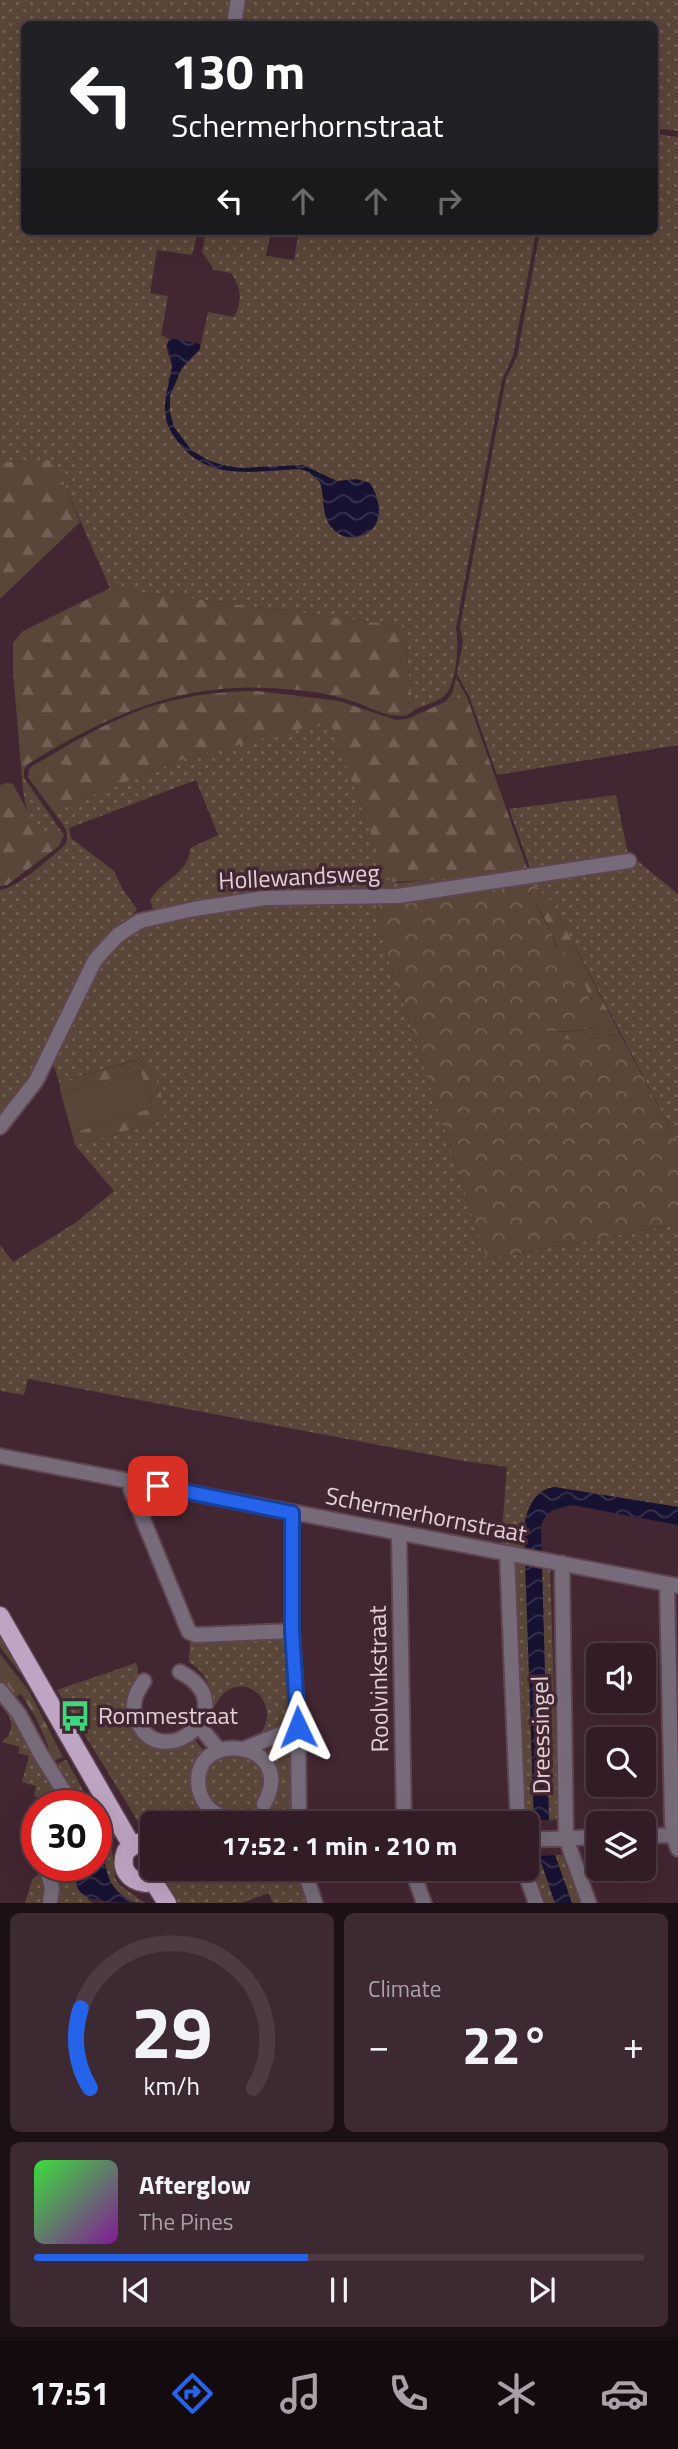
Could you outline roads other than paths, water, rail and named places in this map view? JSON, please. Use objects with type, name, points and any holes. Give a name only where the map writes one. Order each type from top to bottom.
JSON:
[{"type":"main road","points":[[0,1616],[132,1846]]},
{"type":"main road","points":[[140,1843],[132,1846],[124,1858],[126,1873],[138,1882],[141,1881]]},
{"type":"main road","points":[[160,1881],[167,1903]]},
{"type":"street","points":[[234,21],[238,0]]},
{"type":"street","name":"Hollewandsweg","points":[[0,1127],[36,1081],[95,960],[126,928],[140,921],[265,898],[398,896],[629,861]]},
{"type":"street","name":"Schermerhornstraat","points":[[0,1456],[673,1585]]},
{"type":"street","points":[[131,1480],[131,1490],[188,1632],[196,1635],[292,1631]]},
{"type":"street","points":[[292,1513],[292,1631],[298,1727],[299,1811]]},
{"type":"street","name":"Roolvinkstraat","points":[[399,1534],[404,1811]]},
{"type":"street","name":"Dreessingel","points":[[514,1554],[518,1811]]},
{"type":"street","name":"Dreessingel","points":[[562,1563],[566,1838],[589,1903]]},
{"type":"street","points":[[656,1838],[676,1840],[673,1585]]},
{"type":"street","points":[[144,1681],[137,1690],[134,1704],[139,1725],[157,1739],[175,1741],[192,1733],[204,1715],[203,1694],[191,1677],[180,1672]]},
{"type":"street","points":[[0,1690],[19,1714],[63,1790]]},
{"type":"street","points":[[199,1726],[219,1750]]},
{"type":"street","points":[[246,1748],[298,1727]]},
{"type":"street","points":[[212,1811],[205,1804],[199,1790],[200,1772],[204,1763],[219,1750],[237,1746],[257,1754],[269,1770],[271,1788],[264,1804]]},
{"type":"street","points":[[539,1839],[586,1837]]},
{"type":"street","points":[[50,1881],[50,1903]]},
{"type":"street","points":[[308,1881],[315,1903]]},
{"type":"street","points":[[416,1881],[424,1903]]},
{"type":"street","points":[[528,1881],[536,1903]]},
{"type":"water","points":[[171,338],[200,344],[200,349],[182,368],[170,396],[174,427],[192,451],[210,461],[239,468],[303,465],[337,481],[356,479],[370,483],[378,501],[378,516],[374,527],[366,534],[355,537],[334,531],[325,515],[320,482],[309,472],[299,469],[249,472],[218,469],[190,455],[172,434],[166,418],[165,403],[172,365],[167,344]]},
{"type":"water","points":[[554,1487],[678,1507],[678,1525],[571,1505],[547,1514],[541,1525],[549,1820],[539,1820],[539,1811],[534,1811],[524,1526],[530,1507],[537,1496]]},
{"type":"water","points":[[555,1855],[572,1903],[555,1903],[539,1856]]},
{"type":"water","points":[[111,1881],[122,1895],[134,1903],[93,1899],[78,1889],[76,1882]]},
{"type":"place","name":"Rommestraat","points":[[75,1716]]}]
